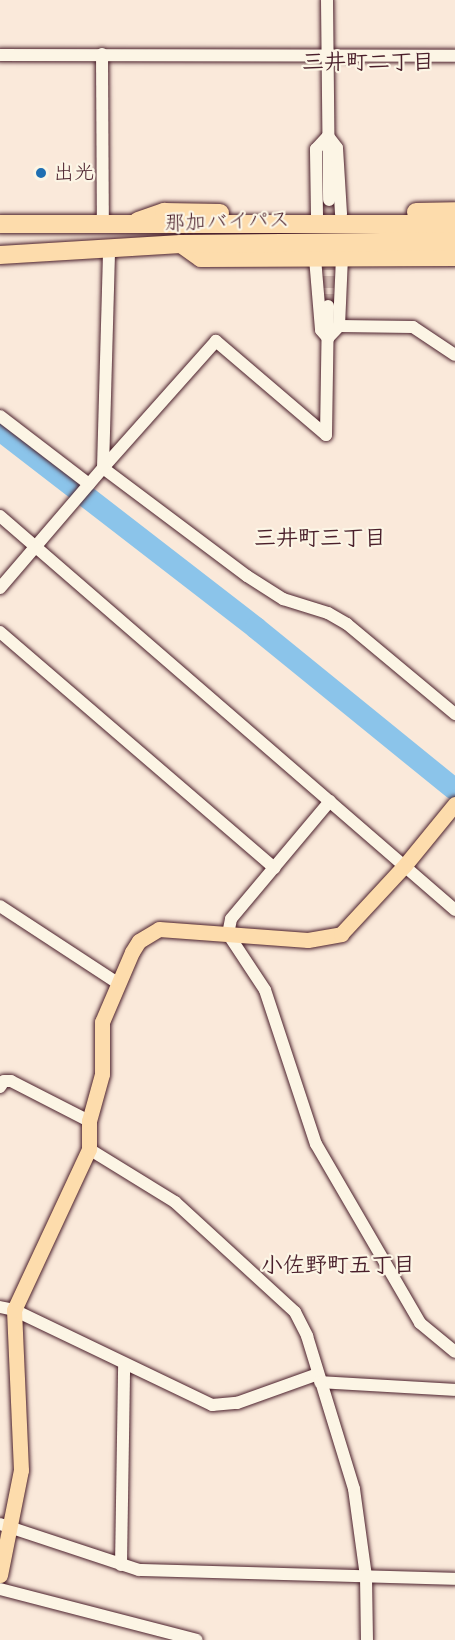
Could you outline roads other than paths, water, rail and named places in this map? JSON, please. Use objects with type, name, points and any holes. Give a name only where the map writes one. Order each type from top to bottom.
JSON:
[{"type":"highway","points":[[125,226],[164,212],[317,215],[335,207],[455,211]]},
{"type":"highway","name":"那加バイパス","points":[[0,224],[103,226],[455,224]]},
{"type":"highway","name":"那加バイパス","points":[[0,255],[109,251],[181,244],[455,241]]},
{"type":"highway","points":[[181,244],[201,258],[455,257]]},
{"type":"main road","points":[[0,1575],[5,1526],[21,1470],[7,1308],[89,1149],[89,1121],[102,1074],[102,1022],[116,982],[139,941],[150,932],[330,939],[354,924],[455,804]]},
{"type":"street","points":[[327,0],[328,136],[335,207]]},
{"type":"street","points":[[102,54],[103,226]]},
{"type":"street","points":[[0,55],[455,56]]},
{"type":"street","points":[[328,136],[337,148],[335,207]]},
{"type":"street","points":[[317,215],[316,149],[328,136]]},
{"type":"street","points":[[103,468],[109,251]]},
{"type":"street","points":[[315,258],[321,330],[327,338]]},
{"type":"street","points":[[327,338],[339,326],[342,258]]},
{"type":"street","points":[[0,588],[216,341],[326,435],[328,306]]},
{"type":"street","points":[[339,326],[413,327],[455,355]]},
{"type":"street","points":[[0,416],[84,490]]},
{"type":"street","points":[[103,468],[247,576],[283,598],[328,613],[347,624],[455,714]]},
{"type":"street","points":[[0,516],[455,910]]},
{"type":"street","points":[[0,632],[274,868]]},
{"type":"street","points":[[330,801],[231,920],[228,934],[265,990],[316,1144],[420,1323],[455,1352]]},
{"type":"street","points":[[0,906],[116,982]]},
{"type":"street","points":[[0,1087],[4,1081],[11,1081],[89,1121]]},
{"type":"street","points":[[89,1149],[175,1202],[295,1312],[307,1336],[354,1489],[366,1577],[367,1640]]},
{"type":"street","points":[[7,1308],[212,1405],[237,1403],[319,1378],[455,1390]]},
{"type":"street","points":[[121,1565],[124,1364]]},
{"type":"street","points":[[5,1526],[139,1570],[455,1579]]},
{"type":"street","points":[[0,1589],[197,1640]]},
{"type":"waterway","points":[[0,430],[256,628],[454,789]]},
{"type":"tunnel","points":[[329,200],[329,232]]},
{"type":"tunnel","points":[[328,306],[329,252]]},
{"type":"place","name":"出光","points":[[41,173]]},
{"type":"district","name":"三井町二丁目","points":[[368,63]]},
{"type":"district","name":"三井町三丁目","points":[[320,539]]},
{"type":"district","name":"小佐野町五丁目","points":[[338,1266]]}]
